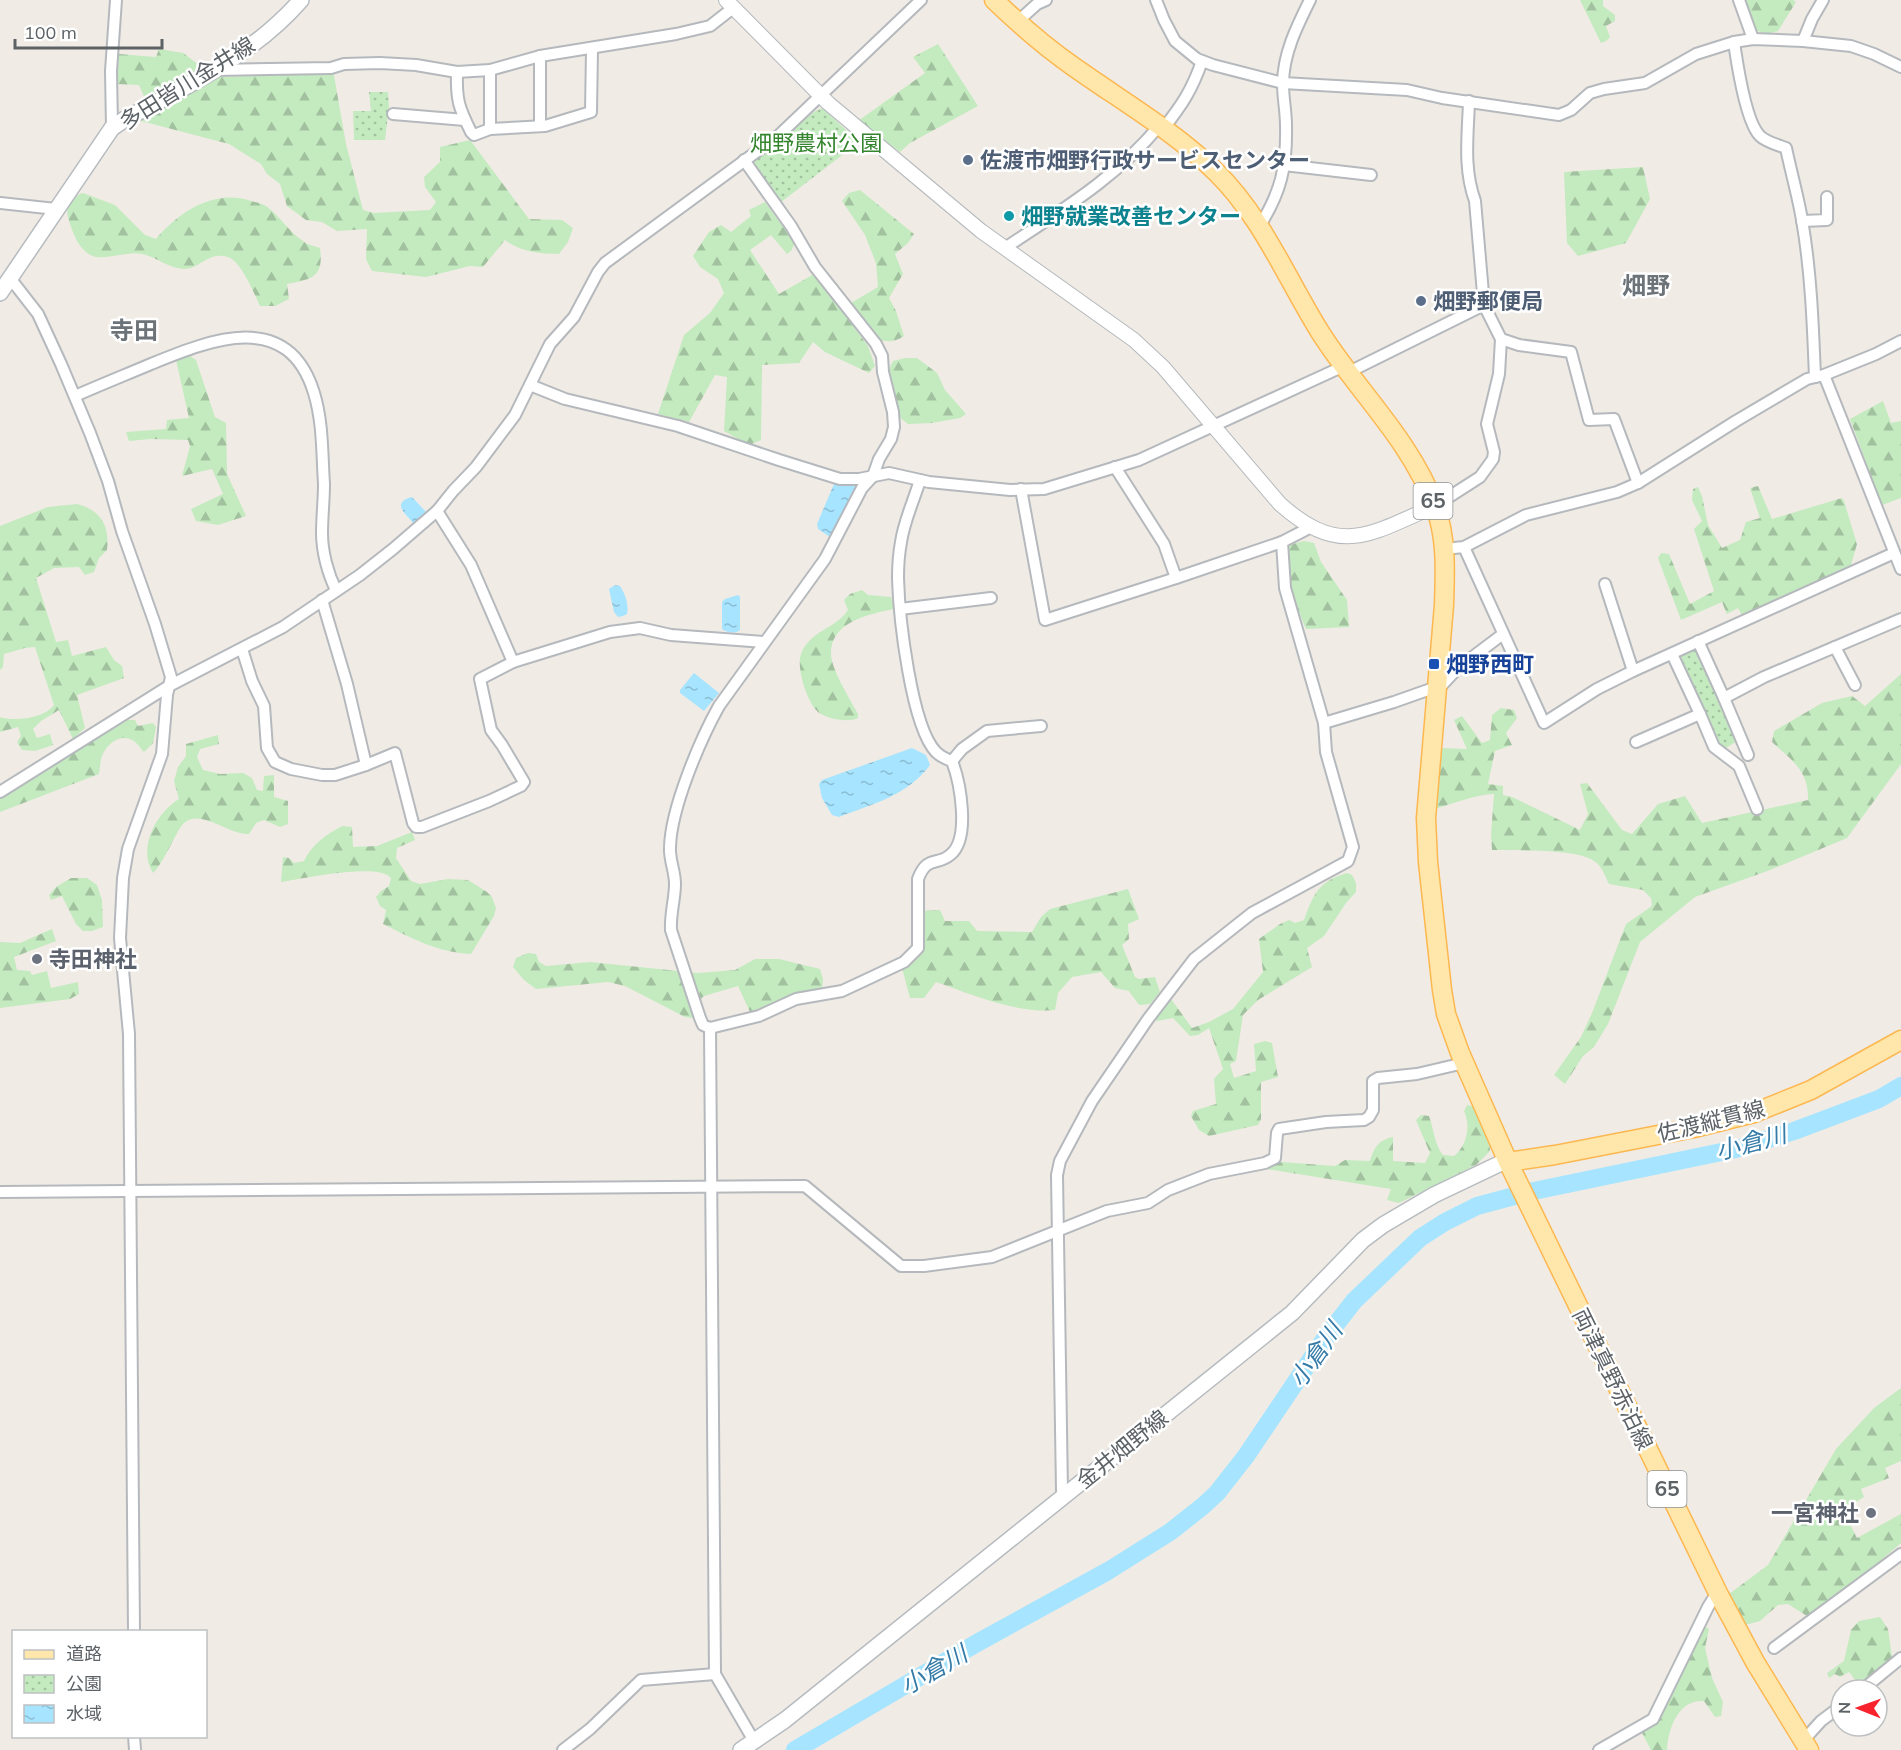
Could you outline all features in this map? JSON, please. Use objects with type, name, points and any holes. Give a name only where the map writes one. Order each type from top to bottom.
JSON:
[{"type":"main road","name":"多田皆川金井線","points":[[0,292],[112,128],[214,70],[270,31],[301,0]]},
{"type":"main road","name":"65","points":[[994,0],[1068,64],[1161,127],[1216,173],[1231,189],[1259,227],[1321,333],[1409,452],[1435,506],[1444,549],[1444,605],[1426,818],[1428,862],[1442,990],[1446,1014],[1464,1063],[1510,1167]]},
{"type":"main road","name":"佐渡縦貫線","points":[[1510,1167],[1555,1155],[1694,1128],[1754,1113],[1811,1090],[1901,1040]]},
{"type":"main road","name":"金井畑野線","points":[[741,1750],[785,1720],[1292,1313],[1363,1240],[1383,1225],[1434,1195],[1499,1164],[1510,1167]]},
{"type":"main road","name":"両津真野赤泊線","points":[[1510,1167],[1719,1595],[1755,1662],[1806,1745]]},
{"type":"street","points":[[112,128],[111,70],[116,0]]},
{"type":"street","points":[[0,792],[169,686],[283,627],[360,575],[393,549],[437,511],[453,490],[476,467],[515,415],[550,344],[574,317],[605,263],[778,136],[921,0]]},
{"type":"street","points":[[1017,22],[1037,4],[1046,0]]},
{"type":"street","points":[[1156,0],[1175,41],[1202,61],[1213,65],[1283,83],[1407,90],[1442,98],[1559,115],[1571,110],[1590,93],[1645,83],[1696,54],[1734,42],[1753,39],[1851,46],[1901,67]]},
{"type":"street","points":[[1259,227],[1273,204],[1281,182],[1286,126],[1283,83],[1287,52],[1310,0]]},
{"type":"street","points":[[1739,0],[1753,39]]},
{"type":"street","points":[[1803,41],[1823,0]]},
{"type":"street","points":[[214,70],[331,68],[345,64],[380,63],[416,65],[457,72],[490,70],[540,56],[592,49],[710,26],[730,4],[820,96],[981,231],[1134,340],[1163,367],[1280,504],[1311,527],[1342,537],[1357,537],[1374,532],[1435,506],[1480,477],[1493,459],[1494,452],[1487,424],[1498,374],[1501,339],[1484,305],[1474,201],[1466,159],[1469,101]]},
{"type":"street","points":[[1734,42],[1737,66],[1753,125],[1761,138],[1786,148],[1802,221],[1820,376],[1901,569]]},
{"type":"street","points":[[457,72],[456,95],[465,120],[474,135],[490,129],[540,126],[591,112],[592,49]]},
{"type":"street","points":[[540,56],[540,126]]},
{"type":"street","points":[[1005,248],[1110,176],[1142,147],[1186,100],[1202,61]]},
{"type":"street","points":[[490,70],[490,129]]},
{"type":"street","points":[[393,114],[465,120]]},
{"type":"street","points":[[744,160],[792,226],[815,267],[876,344],[882,356],[894,427],[891,439],[879,459],[873,476],[862,488],[825,560],[719,706],[709,724],[685,784],[671,836],[670,850],[675,882],[671,930],[703,1025],[710,1028],[759,1016],[796,999],[842,991],[912,956],[918,948],[918,879],[921,871],[934,861],[948,857],[955,850],[962,826],[960,790],[952,761]]},
{"type":"street","points":[[1284,165],[1371,175]]},
{"type":"street","points":[[1802,221],[1827,220],[1827,197]]},
{"type":"street","points":[[0,203],[56,209]]},
{"type":"street","points":[[10,278],[38,314],[75,396],[108,481],[122,531],[171,677],[162,754],[128,849],[121,908],[120,938],[129,1034],[134,1630]]},
{"type":"street","points":[[530,385],[565,399],[678,426],[840,479],[858,479],[889,473],[920,480],[1044,489],[1139,459],[1346,369],[1484,305]]},
{"type":"street","points":[[75,396],[184,351],[232,337],[265,340],[289,350],[305,370],[319,415],[324,495],[322,536],[329,576],[336,590]]},
{"type":"street","points":[[1501,339],[1520,345],[1571,352],[1589,420],[1614,419],[1638,483]]},
{"type":"street","points":[[1444,549],[1464,547],[1526,515],[1600,498],[1638,483],[1807,379],[1876,354],[1901,341]]},
{"type":"street","points":[[1115,467],[1164,544],[1176,578]]},
{"type":"street","points":[[920,480],[901,539],[898,576],[900,609],[909,675],[919,717],[930,744],[945,759],[952,761]]},
{"type":"street","points":[[1021,489],[1045,620],[1282,542],[1311,527]]},
{"type":"street","points":[[437,511],[471,565],[513,662]]},
{"type":"street","points":[[1065,1495],[1062,1491],[1057,1175],[1060,1161],[1092,1101],[1165,996],[1194,959],[1252,913],[1348,861],[1352,854],[1353,847],[1326,752],[1324,723],[1285,588],[1282,542]]},
{"type":"street","points":[[1464,547],[1544,723],[1597,689],[1634,671],[1894,554]]},
{"type":"street","points":[[1605,584],[1634,671]]},
{"type":"street","points":[[900,609],[991,598]]},
{"type":"street","points":[[322,600],[347,684],[366,765]]},
{"type":"street","points":[[1724,698],[1764,677],[1901,618]]},
{"type":"street","points":[[242,650],[252,681],[264,706],[267,748],[275,762],[291,769],[335,775],[395,753],[413,823],[416,827],[423,827],[521,786],[524,782],[491,730],[480,679],[513,662],[610,632],[640,628],[671,635],[764,642]]},
{"type":"street","points":[[1324,723],[1442,685],[1458,668],[1503,634]]},
{"type":"street","points":[[1698,641],[1748,755]]},
{"type":"street","points":[[1835,647],[1855,685]]},
{"type":"street","points":[[1672,654],[1714,747],[1739,766],[1756,809]]},
{"type":"street","points":[[1636,742],[1700,714]]},
{"type":"street","points":[[952,761],[962,749],[987,731],[1041,726]]},
{"type":"street","points":[[710,1028],[715,1674],[754,1741]]},
{"type":"street","points":[[0,1192],[805,1186],[901,1266],[924,1266],[992,1257],[1107,1211],[1148,1203],[1168,1190],[1209,1173],[1272,1161],[1275,1158],[1276,1133],[1279,1129],[1326,1122],[1364,1120],[1369,1117],[1373,1110],[1373,1081],[1378,1078],[1417,1074],[1464,1063]]},
{"type":"street","points":[[1774,1648],[1901,1554]]},
{"type":"street","points":[[1599,1750],[1653,1719],[1707,1607],[1719,1595]]},
{"type":"street","points":[[1877,1678],[1901,1658]]},
{"type":"street","points":[[563,1750],[590,1729],[640,1680],[715,1674]]},
{"type":"street","points":[[1806,1745],[1821,1721],[1829,1715]]},
{"type":"green space","points":[[1580,0],[1603,0],[1603,6],[1615,15],[1615,21],[1606,26],[1610,37],[1606,41],[1601,43]]},
{"type":"green space","points":[[1743,0],[1793,0],[1796,2],[1778,31],[1766,34],[1755,30]]},
{"type":"green space","points":[[938,44],[978,106],[910,143],[900,152],[858,121],[925,73],[913,57]]},
{"type":"green space","points":[[159,49],[183,53],[206,70],[147,103],[139,85],[117,84],[119,54],[156,57]]},
{"type":"green space","points":[[333,70],[346,144],[363,210],[374,213],[430,210],[436,202],[425,187],[424,177],[440,162],[440,147],[470,140],[529,219],[562,220],[573,228],[568,242],[559,254],[530,252],[505,240],[483,267],[470,266],[426,277],[372,271],[366,259],[367,229],[337,231],[322,222],[306,220],[287,206],[280,184],[267,174],[261,164],[229,144],[141,121],[142,117],[219,77],[285,75]]},
{"type":"green space","points":[[369,92],[388,92],[389,106],[385,140],[354,140],[353,111],[371,111]]},
{"type":"green space","name":"畑野農村公園","points":[[822,108],[859,142],[780,203],[754,166],[754,160]]},
{"type":"green space","points":[[1643,167],[1650,199],[1626,243],[1578,256],[1567,243],[1564,172]]},
{"type":"green space","points":[[860,190],[914,234],[908,243],[895,254],[903,274],[889,298],[904,336],[894,340],[878,340],[851,303],[878,287],[876,263],[865,235],[842,201],[849,193]]},
{"type":"green space","points":[[83,193],[115,205],[145,235],[156,239],[185,213],[209,201],[235,198],[260,203],[271,210],[305,242],[320,248],[320,266],[318,271],[309,278],[287,284],[289,299],[275,306],[260,306],[242,271],[228,257],[215,256],[185,269],[139,253],[96,257],[85,252],[81,247],[68,217],[67,208],[70,202]]},
{"type":"green space","points":[[765,202],[795,243],[787,254],[771,235],[750,250],[779,294],[814,274],[868,346],[875,366],[869,373],[825,352],[813,342],[799,363],[762,365],[761,440],[749,445],[724,431],[727,377],[715,375],[689,422],[658,414],[684,335],[710,313],[724,293],[718,279],[700,267],[693,256],[709,232],[721,225],[731,232],[751,216],[749,210]]},
{"type":"green space","points":[[190,356],[196,360],[215,417],[226,423],[227,474],[246,516],[218,525],[196,521],[191,509],[223,494],[212,469],[182,476],[190,446],[188,440],[129,441],[126,432],[166,429],[167,420],[189,418],[176,360]]},
{"type":"green space","points":[[917,358],[937,373],[945,390],[966,414],[960,418],[932,423],[908,424],[899,417],[889,369],[893,361]]},
{"type":"green space","points":[[1883,401],[1891,423],[1901,421],[1901,498],[1882,505],[1850,419]]},
{"type":"green space","points":[[1758,486],[1772,519],[1842,498],[1857,544],[1851,565],[1742,615],[1738,608],[1727,614],[1722,602],[1681,620],[1658,558],[1661,553],[1669,554],[1690,604],[1714,591],[1694,529],[1702,521],[1692,500],[1693,489],[1698,487],[1708,525],[1722,548],[1740,540],[1746,522],[1760,518],[1750,488]]},
{"type":"green space","points":[[77,504],[92,510],[102,520],[107,534],[107,550],[99,558],[94,572],[85,575],[79,567],[54,568],[36,578],[56,642],[68,640],[72,656],[106,647],[114,660],[122,666],[124,678],[77,695],[85,728],[73,739],[59,710],[33,729],[37,738],[50,734],[53,745],[35,751],[22,750],[17,742],[21,736],[18,727],[0,732],[0,717],[29,718],[44,713],[54,705],[35,647],[4,654],[3,667],[0,670],[0,526],[48,507]]},
{"type":"green space","points":[[1304,541],[1314,543],[1321,562],[1347,600],[1349,627],[1306,629],[1290,588],[1286,566],[1289,545]]},
{"type":"green space","points":[[862,590],[868,595],[891,597],[894,609],[853,621],[837,634],[832,643],[831,654],[834,668],[858,714],[858,718],[838,720],[818,712],[810,701],[800,668],[801,654],[810,640],[837,622],[848,610],[844,600],[850,594]]},
{"type":"green space","points":[[1694,648],[1702,655],[1737,741],[1726,748],[1721,747],[1680,655]]},
{"type":"green space","points":[[1901,674],[1901,764],[1847,838],[1770,870],[1695,897],[1640,942],[1608,1024],[1594,1047],[1583,1056],[1565,1084],[1554,1075],[1581,1037],[1626,924],[1652,906],[1651,898],[1643,890],[1609,884],[1599,866],[1586,857],[1560,852],[1492,850],[1494,794],[1472,797],[1434,809],[1441,748],[1467,749],[1454,720],[1462,716],[1482,743],[1490,740],[1492,715],[1501,708],[1514,710],[1517,718],[1506,733],[1512,745],[1495,751],[1488,784],[1503,786],[1503,795],[1512,797],[1580,830],[1588,814],[1580,784],[1587,783],[1622,830],[1632,834],[1658,804],[1685,796],[1702,823],[1808,800],[1808,790],[1798,766],[1772,742],[1774,731],[1822,703],[1852,696],[1865,706]]},
{"type":"green space","points":[[128,720],[135,720],[138,726],[153,723],[156,727],[153,743],[144,752],[134,741],[118,739],[103,754],[99,774],[0,812],[0,797],[11,788]]},
{"type":"green space","points":[[218,735],[219,744],[200,749],[197,757],[203,770],[220,774],[243,773],[252,778],[257,790],[263,791],[264,776],[274,775],[274,797],[288,801],[288,824],[280,827],[264,820],[256,823],[249,834],[203,819],[187,821],[180,828],[153,873],[147,853],[148,842],[163,813],[179,799],[174,781],[178,767],[186,756],[186,744]]},
{"type":"green space","points":[[342,826],[352,827],[353,847],[377,846],[412,832],[415,840],[397,848],[396,858],[411,881],[420,884],[448,879],[468,880],[487,892],[492,897],[496,908],[494,916],[471,954],[436,948],[383,924],[386,910],[380,906],[376,897],[389,886],[391,878],[384,873],[356,871],[281,882],[283,857],[289,858],[294,863],[304,861],[320,840]]},
{"type":"green space","points":[[1347,873],[1352,875],[1356,883],[1356,892],[1324,936],[1307,948],[1312,967],[1258,1000],[1243,1015],[1236,1061],[1230,1064],[1234,1078],[1256,1071],[1254,1044],[1265,1041],[1272,1043],[1278,1077],[1261,1082],[1261,1119],[1258,1125],[1209,1136],[1199,1130],[1191,1116],[1193,1111],[1216,1104],[1214,1079],[1223,1069],[1209,1028],[1198,1035],[1190,1036],[1173,1018],[1157,1021],[1154,1019],[1171,999],[1192,1028],[1233,1009],[1263,972],[1259,939],[1289,920],[1295,923],[1304,920],[1318,890],[1329,880]]},
{"type":"green space","points":[[71,878],[87,878],[97,885],[102,900],[103,927],[83,931],[76,924],[62,896],[51,900],[49,895],[56,887]]},
{"type":"green space","points":[[1128,889],[1139,919],[1128,924],[1129,939],[1122,945],[1135,977],[1139,979],[1155,977],[1160,992],[1150,1004],[1139,1005],[1129,991],[1115,988],[1101,972],[1072,977],[1058,993],[1055,1010],[1010,1006],[936,982],[924,998],[910,998],[902,968],[921,952],[921,911],[940,910],[945,921],[969,921],[977,931],[1032,932],[1041,917],[1050,909]]},
{"type":"green space","points":[[52,929],[56,941],[14,957],[17,970],[30,971],[32,975],[47,971],[51,988],[78,982],[79,994],[70,999],[0,1008],[0,942],[20,943]]},
{"type":"green space","points":[[528,953],[536,954],[539,962],[546,966],[590,962],[698,973],[735,970],[755,959],[779,959],[820,969],[823,979],[822,990],[801,993],[750,1012],[738,986],[704,996],[692,1007],[693,1018],[685,1017],[625,986],[608,982],[536,989],[513,967],[516,958]]},
{"type":"green space","points":[[1467,1105],[1475,1107],[1489,1134],[1490,1151],[1476,1165],[1399,1203],[1387,1200],[1391,1189],[1260,1168],[1282,1162],[1335,1166],[1345,1160],[1370,1161],[1377,1145],[1393,1137],[1393,1161],[1425,1163],[1430,1153],[1416,1120],[1421,1115],[1429,1116],[1436,1141],[1443,1155],[1454,1156],[1465,1141],[1467,1123],[1464,1111]]},
{"type":"green space","points":[[1901,1388],[1901,1461],[1885,1468],[1889,1478],[1861,1489],[1864,1497],[1843,1510],[1857,1538],[1901,1514],[1901,1543],[1866,1573],[1807,1616],[1788,1604],[1778,1605],[1760,1621],[1745,1625],[1729,1594],[1768,1565],[1836,1449],[1874,1408]]},
{"type":"green space","points":[[1880,1617],[1888,1629],[1892,1657],[1867,1678],[1854,1678],[1849,1672],[1840,1677],[1835,1674],[1829,1678],[1827,1673],[1844,1661],[1851,1630],[1859,1621]]},
{"type":"green space","points":[[1704,1626],[1709,1629],[1705,1648],[1712,1678],[1723,1702],[1721,1716],[1715,1717],[1704,1701],[1687,1705],[1672,1725],[1667,1750],[1651,1750],[1641,1731],[1656,1721],[1668,1702]]},
{"type":"water","points":[[834,484],[855,486],[856,490],[830,537],[818,529],[817,524]]},
{"type":"water","points":[[412,497],[428,514],[415,525],[401,506],[405,499]]},
{"type":"water","points":[[615,585],[622,589],[627,607],[627,614],[618,617],[614,612],[609,589]]},
{"type":"water","points":[[738,595],[740,597],[740,630],[729,632],[722,629],[722,602]]},
{"type":"water","points":[[694,673],[719,693],[704,711],[680,693]]},
{"type":"water","points":[[912,748],[926,755],[930,765],[911,784],[877,803],[839,817],[832,815],[822,798],[819,784],[822,780]]},
{"type":"waterway","name":"小倉川","points":[[795,1750],[977,1643],[1108,1571],[1170,1532],[1203,1506],[1217,1493],[1246,1456],[1326,1337],[1354,1301],[1420,1238],[1445,1222],[1477,1206],[1529,1192],[1736,1149],[1794,1131],[1879,1099],[1901,1086]]},
{"type":"place","name":"佐渡市畑野行政サービスセンター","points":[[968,160]]},
{"type":"place","name":"畑野就業改善センター","points":[[1009,216]]},
{"type":"place","name":"畑野郵便局","points":[[1421,301]]},
{"type":"place","name":"畑野西町","points":[[1434,664]]},
{"type":"place","name":"寺田神社","points":[[37,959]]},
{"type":"place","name":"一宮神社","points":[[1871,1513]]},
{"type":"district","name":"畑野","points":[[1646,286]]},
{"type":"district","name":"寺田","points":[[134,331]]}]
